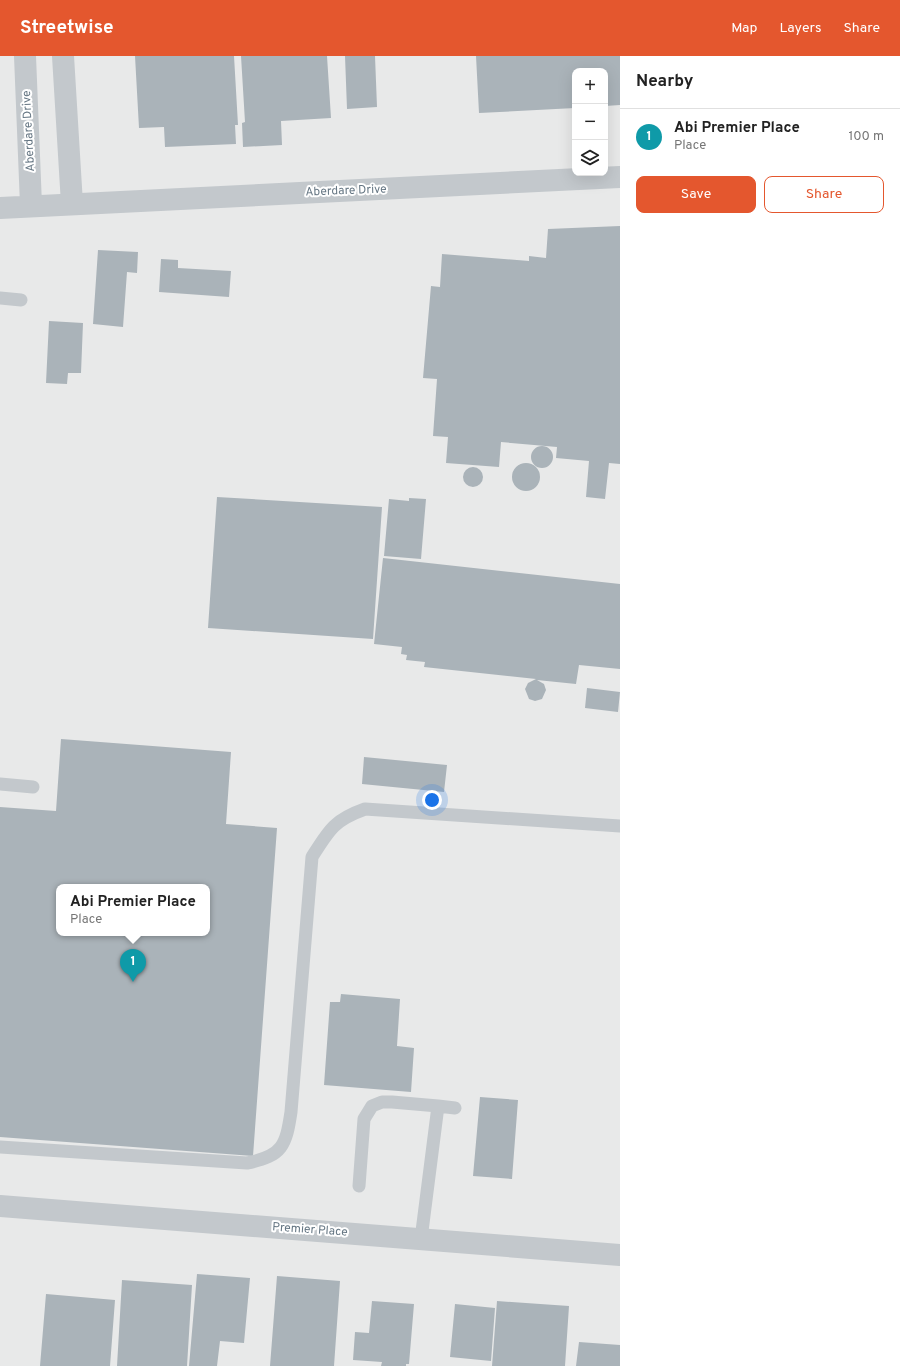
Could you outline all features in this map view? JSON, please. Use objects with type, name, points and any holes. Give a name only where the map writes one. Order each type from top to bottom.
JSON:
[{"type":"street","name":"Aberdare Drive","points":[[25,56],[31,205]]},
{"type":"street","points":[[63,56],[72,204]]},
{"type":"street","name":"Aberdare Drive","points":[[0,208],[31,205],[620,177]]},
{"type":"street","name":"Premier Place","points":[[0,1206],[421,1238],[620,1255]]},
{"type":"lane","points":[[0,298],[21,300]]},
{"type":"lane","points":[[0,784],[33,787]]},
{"type":"lane","points":[[0,1146],[247,1163],[263,1160],[277,1152],[287,1138],[291,1112],[312,857],[329,829],[347,815],[365,809],[620,826]]},
{"type":"lane","points":[[358,1186],[364,1119],[372,1106],[382,1102],[392,1102],[455,1108]]},
{"type":"lane","points":[[421,1238],[438,1106]]},
{"type":"shaded area","points":[[0,56],[620,56],[620,1366],[0,1366]]},
{"type":"building","points":[[135,56],[234,56],[238,125],[235,125],[236,144],[165,147],[164,127],[139,128]]},
{"type":"building","points":[[241,56],[327,56],[331,118],[281,121],[282,145],[243,147],[242,123],[245,122]]},
{"type":"building","points":[[345,56],[375,56],[377,107],[347,109]]},
{"type":"building","points":[[476,56],[620,56],[620,105],[608,106],[608,68],[572,68],[572,108],[479,113]]},
{"type":"building","points":[[620,226],[620,464],[609,463],[605,499],[586,497],[589,461],[556,458],[557,447],[501,442],[499,467],[446,463],[448,437],[433,436],[437,379],[423,378],[431,286],[440,287],[442,254],[529,261],[529,256],[546,258],[548,229]]},
{"type":"building","points":[[98,250],[138,252],[137,273],[127,272],[123,327],[93,324]]},
{"type":"building","points":[[161,259],[178,260],[178,268],[231,271],[229,297],[159,292]]},
{"type":"building","points":[[49,321],[83,323],[81,373],[68,373],[67,384],[46,383]]},
{"type":"building","points":[[542,446],[550,449],[553,457],[550,465],[542,468],[534,465],[531,457],[534,449]]},
{"type":"building","points":[[526,463],[536,467],[540,477],[536,487],[526,491],[516,487],[512,477],[516,467]]},
{"type":"building","points":[[473,467],[480,470],[483,477],[480,484],[473,487],[466,484],[463,477],[466,470]]},
{"type":"building","points":[[217,497],[382,507],[373,639],[208,628]]},
{"type":"building","points":[[409,498],[426,499],[421,559],[384,556],[389,499],[409,501]]},
{"type":"building","points":[[383,558],[620,584],[620,669],[579,665],[576,684],[537,680],[544,684],[546,690],[542,699],[535,701],[529,699],[525,689],[528,683],[536,679],[424,667],[425,662],[406,660],[407,655],[401,654],[402,647],[374,644]]},
{"type":"building","points":[[587,688],[620,692],[618,712],[585,708]]},
{"type":"building","points":[[61,739],[231,752],[226,824],[277,828],[253,1156],[0,1137],[0,807],[56,811]]},
{"type":"building","points":[[364,757],[447,765],[444,792],[362,784]]},
{"type":"building","points":[[341,994],[400,999],[397,1046],[414,1048],[411,1092],[324,1085],[330,1002],[340,1002]]},
{"type":"building","points":[[480,1097],[518,1100],[512,1179],[473,1176]]},
{"type":"building","points":[[197,1274],[250,1278],[244,1343],[220,1341],[217,1366],[189,1366]]},
{"type":"building","points":[[277,1276],[340,1281],[334,1366],[270,1366]]},
{"type":"building","points":[[122,1280],[192,1285],[187,1366],[117,1366]]},
{"type":"building","points":[[46,1294],[115,1300],[110,1366],[40,1366]]},
{"type":"building","points":[[372,1301],[414,1304],[409,1364],[406,1364],[406,1366],[381,1366],[382,1362],[353,1360],[355,1332],[369,1333]]},
{"type":"building","points":[[497,1301],[569,1306],[565,1366],[492,1366]]},
{"type":"building","points":[[455,1304],[495,1308],[491,1361],[450,1357]]},
{"type":"building","points":[[579,1342],[620,1345],[620,1366],[576,1366]]},
{"type":"place","name":"Abi Premier Place","points":[[133,982]]}]
